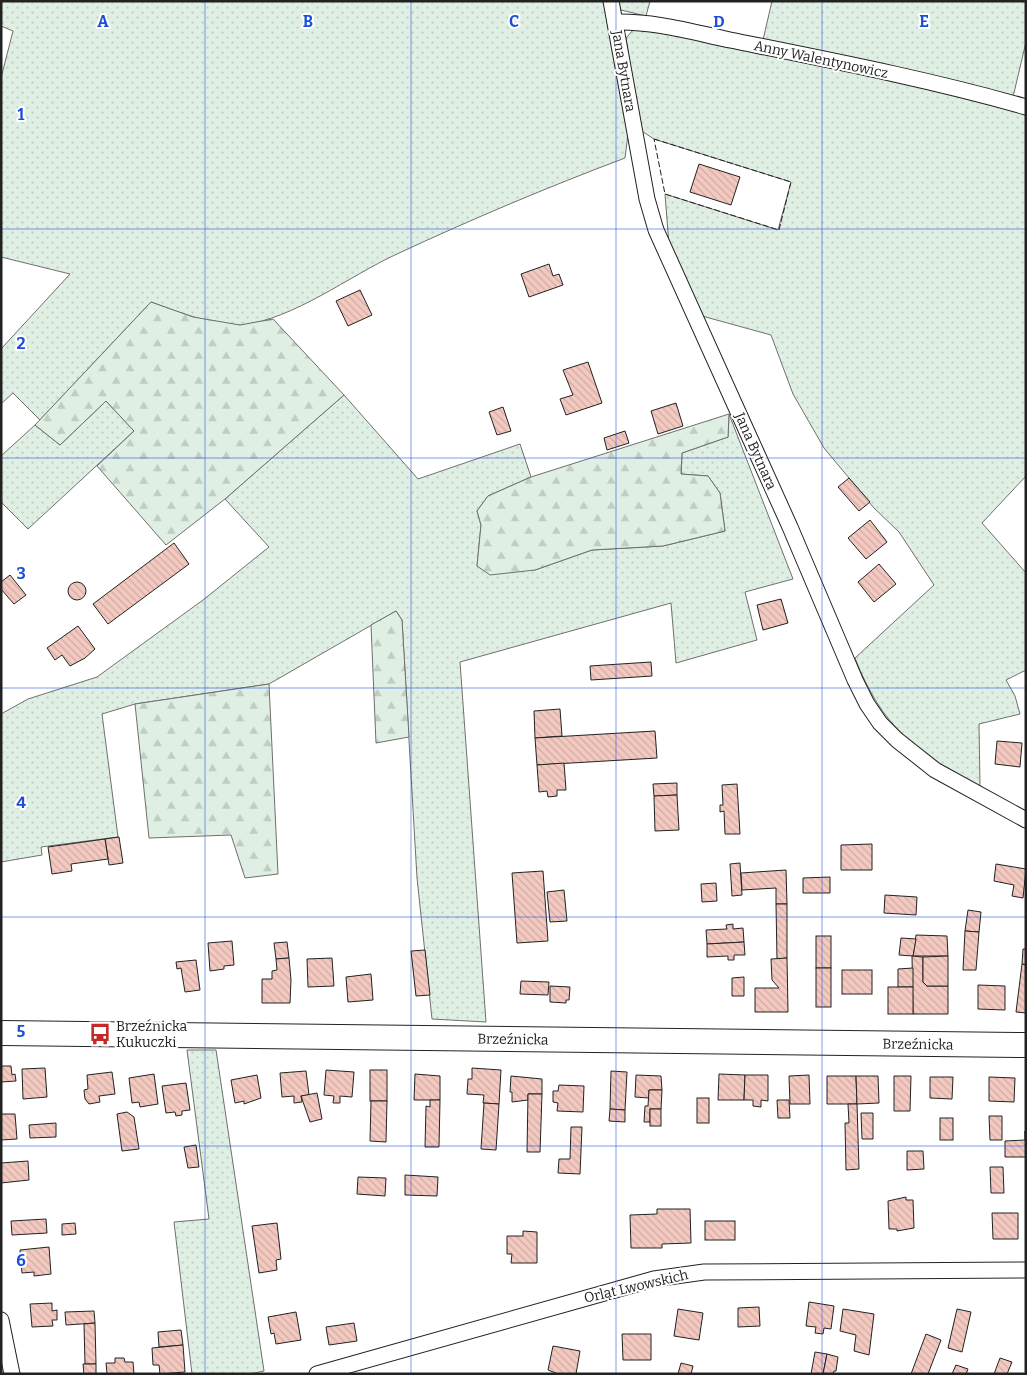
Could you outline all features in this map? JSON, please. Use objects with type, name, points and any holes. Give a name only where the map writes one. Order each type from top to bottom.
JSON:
[{"type":"main road","name":"Brzeźnicka","points":[[1,1033],[1026,1045]]},
{"type":"street","name":"Jana Bytnara","points":[[611,1],[647,199],[656,230],[790,527],[855,680],[880,723],[897,740],[935,770],[1026,820]]},
{"type":"street","name":"Anny Walentynowicz","points":[[615,22],[646,22],[792,51],[971,91],[1026,106]]},
{"type":"street","name":"Orląt Lwowskich","points":[[317,1374],[644,1282],[704,1272],[1026,1270]]},
{"type":"street","points":[[1,1320],[12,1374]]},
{"type":"green space","points":[[1,1],[606,1],[628,134],[625,158],[453,228],[379,263],[301,306],[262,321],[242,325],[220,324],[196,318],[151,302],[40,420],[13,393],[1,404],[1,349],[70,274],[1,257],[1,78],[13,31],[1,26]]},
{"type":"green space","points":[[618,1],[650,1],[646,16],[621,10]]},
{"type":"green space","points":[[772,1],[1026,1],[1026,42],[1013,97],[763,40]]},
{"type":"green space","points":[[644,27],[986,101],[1026,114],[1026,476],[982,523],[1026,573],[1026,670],[1006,680],[1015,696],[1020,714],[979,724],[980,787],[937,762],[904,736],[877,702],[865,682],[855,658],[934,585],[899,532],[874,508],[824,448],[793,394],[771,335],[702,316],[669,245],[665,194],[778,230],[791,182],[654,139],[640,130],[626,38],[634,29]]},
{"type":"green space","points":[[151,302],[193,317],[240,325],[273,319],[344,395],[225,499],[166,545],[97,466],[134,431],[106,401],[60,445],[35,425]]},
{"type":"green space","points":[[344,395],[418,479],[520,444],[531,477],[488,496],[477,511],[481,525],[477,566],[535,570],[592,550],[663,546],[725,531],[720,493],[708,476],[681,474],[682,453],[728,437],[729,414],[793,579],[745,592],[757,640],[676,663],[671,603],[460,662],[486,1022],[432,1019],[417,878],[402,620],[396,611],[269,684],[135,704],[102,714],[118,837],[41,847],[42,855],[1,862],[1,714],[28,699],[97,677],[203,600],[269,547],[225,499]]},
{"type":"green space","points":[[106,401],[134,431],[28,529],[1,502],[1,456],[35,425],[60,445]]},
{"type":"green space","points":[[729,414],[728,437],[682,453],[681,474],[708,476],[720,493],[725,531],[663,546],[592,550],[535,570],[490,575],[477,566],[481,525],[477,511],[488,496],[531,477]]},
{"type":"green space","points":[[396,611],[402,620],[409,737],[376,743],[371,625]]},
{"type":"green space","points":[[269,684],[278,874],[245,878],[231,835],[149,838],[135,704]]},
{"type":"green space","points":[[187,1050],[216,1050],[264,1371],[250,1374],[192,1374],[174,1222],[209,1219]]},
{"type":"building","points":[[699,164],[740,177],[731,205],[690,192]]},
{"type":"building","points":[[549,264],[553,276],[559,274],[563,285],[529,297],[521,274]]},
{"type":"building","points":[[360,290],[372,315],[348,326],[336,301]]},
{"type":"building","points":[[588,362],[602,403],[566,415],[560,399],[573,395],[563,370]]},
{"type":"building","points":[[676,403],[683,426],[658,434],[651,411]]},
{"type":"building","points":[[503,407],[511,431],[497,435],[489,412]]},
{"type":"building","points":[[625,431],[629,443],[607,450],[604,438]]},
{"type":"building","points":[[849,478],[870,502],[859,511],[838,487]]},
{"type":"building","points":[[870,520],[887,542],[866,559],[848,538]]},
{"type":"building","points":[[174,543],[189,564],[108,624],[93,604]]},
{"type":"building","points":[[879,564],[896,584],[874,602],[858,582]]},
{"type":"building","points":[[10,575],[26,595],[14,604],[1,589],[1,582]]},
{"type":"building","points":[[73,582],[81,582],[86,587],[84,598],[73,600],[68,595],[68,587]]},
{"type":"building","points":[[781,599],[788,623],[763,630],[757,605]]},
{"type":"building","points":[[78,626],[95,649],[85,658],[70,666],[62,655],[55,660],[47,648]]},
{"type":"building","points":[[651,662],[652,676],[591,680],[590,666]]},
{"type":"building","points":[[560,709],[562,736],[535,738],[534,711]]},
{"type":"building","points":[[655,731],[657,758],[537,765],[535,738]]},
{"type":"building","points":[[997,741],[1022,743],[1020,767],[995,764]]},
{"type":"building","points":[[564,763],[566,790],[557,790],[557,796],[548,797],[547,791],[539,792],[537,765]]},
{"type":"building","points":[[677,783],[677,795],[654,796],[653,784]]},
{"type":"building","points":[[737,784],[740,834],[725,834],[724,811],[720,812],[720,805],[723,805],[722,785]]},
{"type":"building","points":[[677,795],[679,830],[655,831],[654,796]]},
{"type":"building","points":[[119,837],[123,863],[109,865],[105,839]]},
{"type":"building","points":[[105,839],[108,859],[71,864],[72,871],[52,874],[48,847]]},
{"type":"building","points":[[872,844],[872,870],[841,870],[841,845]]},
{"type":"building","points":[[740,863],[742,895],[732,896],[730,864]]},
{"type":"building","points":[[996,864],[1026,869],[1023,898],[1012,896],[1014,885],[994,881]]},
{"type":"building","points":[[786,870],[787,904],[776,904],[776,888],[742,890],[741,873]]},
{"type":"building","points":[[543,871],[548,941],[517,943],[512,873]]},
{"type":"building","points":[[830,877],[830,893],[803,893],[803,878]]},
{"type":"building","points":[[716,883],[717,901],[702,902],[701,884]]},
{"type":"building","points":[[564,890],[567,921],[550,922],[547,892]]},
{"type":"building","points":[[885,895],[917,897],[916,915],[884,913]]},
{"type":"building","points":[[776,904],[787,904],[787,958],[777,959]]},
{"type":"building","points":[[968,910],[981,912],[979,932],[965,931]]},
{"type":"building","points":[[733,924],[733,929],[743,928],[744,942],[707,944],[706,930],[727,929],[726,925]]},
{"type":"building","points":[[965,931],[979,932],[976,970],[963,970]]},
{"type":"building","points":[[916,935],[947,936],[948,956],[913,956]]},
{"type":"building","points":[[816,936],[831,936],[831,968],[816,968]]},
{"type":"building","points":[[901,938],[916,939],[913,956],[899,955]]},
{"type":"building","points":[[232,941],[234,965],[210,971],[208,943]]},
{"type":"building","points":[[287,942],[289,958],[276,959],[274,943]]},
{"type":"building","points":[[744,942],[745,955],[734,955],[734,960],[728,960],[728,956],[707,957],[707,944]]},
{"type":"building","points":[[1023,949],[1026,949],[1026,965],[1022,964]]},
{"type":"building","points":[[425,950],[430,995],[416,996],[411,951]]},
{"type":"building","points":[[912,956],[923,957],[923,982],[927,986],[948,986],[948,1014],[913,1014]]},
{"type":"building","points":[[948,956],[948,986],[927,986],[923,982],[923,957]]},
{"type":"building","points":[[289,958],[291,980],[290,1003],[262,1003],[262,979],[272,979],[272,971],[277,970],[276,959]]},
{"type":"building","points":[[332,958],[334,986],[308,987],[307,959]]},
{"type":"building","points":[[787,958],[788,1012],[755,1012],[755,988],[779,988],[772,980],[771,959]]},
{"type":"building","points":[[196,960],[200,990],[185,992],[181,968],[177,969],[176,962]]},
{"type":"building","points":[[1022,964],[1026,965],[1026,1013],[1016,1012]]},
{"type":"building","points":[[816,968],[831,968],[831,1007],[816,1007]]},
{"type":"building","points":[[913,968],[913,987],[898,987],[898,969]]},
{"type":"building","points":[[842,970],[872,970],[872,994],[842,994]]},
{"type":"building","points":[[371,974],[373,1000],[348,1002],[346,977]]},
{"type":"building","points":[[744,977],[744,996],[732,996],[732,978]]},
{"type":"building","points":[[521,981],[549,982],[548,995],[520,994]]},
{"type":"building","points":[[978,985],[1005,986],[1005,1010],[978,1009]]},
{"type":"building","points":[[550,986],[570,987],[569,1000],[566,1000],[566,1003],[550,1002]]},
{"type":"building","points":[[888,987],[913,987],[913,1014],[888,1014]]},
{"type":"building","points":[[1,1066],[11,1066],[12,1075],[15,1074],[16,1081],[1,1082]]},
{"type":"building","points":[[45,1068],[47,1097],[23,1099],[22,1069]]},
{"type":"building","points":[[472,1068],[501,1070],[499,1104],[483,1103],[484,1095],[467,1094],[468,1079],[472,1079]]},
{"type":"building","points":[[326,1070],[354,1072],[352,1097],[340,1096],[340,1103],[333,1103],[334,1096],[324,1095]]},
{"type":"building","points":[[370,1070],[387,1070],[387,1101],[370,1101]]},
{"type":"building","points":[[306,1071],[309,1095],[301,1096],[302,1102],[294,1103],[294,1096],[282,1097],[280,1073]]},
{"type":"building","points":[[611,1071],[627,1072],[625,1110],[610,1109]]},
{"type":"building","points":[[112,1072],[115,1094],[99,1096],[100,1102],[89,1104],[85,1099],[84,1090],[88,1089],[87,1075]]},
{"type":"building","points":[[154,1074],[158,1104],[140,1107],[139,1102],[132,1103],[129,1078]]},
{"type":"building","points":[[415,1074],[440,1076],[440,1100],[414,1100]]},
{"type":"building","points":[[719,1074],[745,1075],[744,1100],[718,1100]]},
{"type":"building","points":[[257,1075],[261,1098],[244,1104],[244,1101],[235,1103],[231,1080]]},
{"type":"building","points":[[636,1075],[661,1076],[662,1090],[649,1090],[649,1098],[635,1097]]},
{"type":"building","points":[[745,1075],[768,1075],[768,1101],[761,1100],[761,1107],[753,1106],[753,1100],[744,1100]]},
{"type":"building","points":[[809,1075],[810,1104],[790,1104],[789,1076]]},
{"type":"building","points":[[511,1076],[542,1079],[542,1094],[528,1094],[528,1100],[512,1102],[512,1092],[510,1092]]},
{"type":"building","points":[[827,1076],[856,1076],[857,1104],[827,1104]]},
{"type":"building","points":[[856,1076],[878,1076],[879,1103],[857,1104]]},
{"type":"building","points":[[894,1076],[911,1076],[910,1111],[894,1111]]},
{"type":"building","points":[[930,1077],[953,1077],[952,1099],[930,1098]]},
{"type":"building","points":[[989,1077],[1015,1078],[1014,1102],[989,1101]]},
{"type":"building","points":[[186,1083],[190,1110],[182,1111],[182,1115],[176,1116],[175,1112],[166,1113],[162,1086]]},
{"type":"building","points":[[559,1085],[584,1086],[583,1112],[557,1111],[558,1103],[553,1102],[553,1091],[558,1091]]},
{"type":"building","points":[[649,1090],[662,1090],[661,1109],[650,1109],[650,1122],[644,1122],[645,1106],[648,1106]]},
{"type":"building","points":[[317,1093],[322,1119],[310,1122],[301,1096]]},
{"type":"building","points":[[528,1094],[542,1094],[540,1152],[527,1152]]},
{"type":"building","points":[[697,1098],[709,1098],[709,1123],[697,1123]]},
{"type":"building","points":[[430,1100],[440,1100],[439,1147],[425,1147],[426,1106],[430,1107]]},
{"type":"building","points":[[777,1100],[789,1100],[790,1118],[778,1118]]},
{"type":"building","points":[[371,1101],[387,1101],[386,1142],[370,1141]]},
{"type":"building","points":[[484,1103],[499,1104],[496,1150],[481,1149]]},
{"type":"building","points":[[848,1104],[857,1104],[859,1169],[846,1170],[845,1123],[849,1123]]},
{"type":"building","points":[[610,1109],[625,1110],[625,1122],[609,1121]]},
{"type":"building","points":[[650,1109],[661,1109],[661,1126],[650,1126]]},
{"type":"building","points":[[127,1112],[134,1117],[139,1149],[122,1151],[117,1114]]},
{"type":"building","points":[[861,1113],[873,1113],[873,1139],[862,1139]]},
{"type":"building","points":[[1,1114],[15,1114],[17,1139],[1,1140]]},
{"type":"building","points":[[989,1116],[1002,1116],[1002,1140],[990,1140]]},
{"type":"building","points":[[940,1118],[953,1118],[953,1140],[940,1140]]},
{"type":"building","points":[[56,1123],[56,1137],[30,1138],[29,1125]]},
{"type":"building","points":[[571,1127],[582,1127],[580,1174],[558,1173],[559,1159],[570,1159]]},
{"type":"building","points":[[1025,1131],[1026,1157],[1005,1157],[1005,1141],[1025,1140]]},
{"type":"building","points":[[196,1145],[199,1167],[188,1168],[184,1147]]},
{"type":"building","points":[[907,1151],[923,1151],[924,1169],[907,1170]]},
{"type":"building","points":[[28,1161],[29,1180],[1,1183],[1,1163]]},
{"type":"building","points":[[990,1167],[1003,1167],[1004,1193],[991,1193]]},
{"type":"building","points":[[405,1175],[438,1177],[437,1196],[405,1195]]},
{"type":"building","points":[[358,1177],[386,1178],[385,1196],[357,1194]]},
{"type":"building","points":[[906,1197],[906,1200],[913,1200],[914,1228],[897,1231],[897,1229],[889,1229],[888,1201]]},
{"type":"building","points":[[657,1209],[690,1209],[691,1243],[662,1244],[662,1248],[631,1248],[630,1215],[657,1214]]},
{"type":"building","points":[[992,1213],[1018,1213],[1018,1239],[993,1239]]},
{"type":"building","points":[[46,1219],[47,1233],[12,1235],[11,1221]]},
{"type":"building","points":[[705,1221],[735,1221],[735,1240],[705,1240]]},
{"type":"building","points":[[75,1223],[76,1234],[62,1235],[62,1224]]},
{"type":"building","points":[[277,1223],[281,1259],[276,1260],[277,1270],[259,1273],[252,1226]]},
{"type":"building","points":[[523,1231],[537,1232],[537,1263],[511,1263],[512,1254],[507,1254],[507,1236],[523,1236]]},
{"type":"building","points":[[49,1247],[51,1274],[34,1276],[34,1272],[22,1273],[20,1250]]},
{"type":"building","points":[[809,1302],[834,1306],[831,1329],[824,1328],[823,1334],[815,1333],[816,1327],[806,1326]]},
{"type":"building","points":[[52,1303],[52,1311],[57,1310],[57,1320],[52,1320],[53,1326],[32,1327],[30,1304]]},
{"type":"building","points":[[759,1307],[760,1326],[738,1327],[738,1308]]},
{"type":"building","points":[[678,1309],[703,1313],[699,1340],[674,1336]]},
{"type":"building","points":[[843,1309],[874,1314],[869,1355],[854,1351],[856,1335],[840,1331]]},
{"type":"building","points":[[957,1309],[971,1312],[962,1352],[948,1348]]},
{"type":"building","points":[[94,1311],[95,1323],[66,1325],[65,1312]]},
{"type":"building","points":[[296,1312],[301,1340],[276,1344],[274,1333],[271,1334],[268,1317]]},
{"type":"building","points":[[95,1323],[96,1364],[85,1364],[84,1324]]},
{"type":"building","points":[[354,1323],[357,1341],[329,1345],[326,1327]]},
{"type":"building","points":[[181,1330],[183,1345],[159,1347],[158,1332]]},
{"type":"building","points":[[622,1334],[651,1334],[651,1360],[623,1360]]},
{"type":"building","points":[[926,1334],[941,1340],[928,1374],[911,1374]]},
{"type":"building","points":[[183,1345],[185,1372],[160,1374],[159,1365],[153,1365],[152,1348]]},
{"type":"building","points":[[553,1346],[580,1351],[576,1374],[558,1374],[548,1370]]},
{"type":"building","points":[[815,1352],[827,1354],[823,1374],[811,1374]]},
{"type":"building","points":[[827,1354],[838,1357],[836,1371],[833,1374],[823,1374]]},
{"type":"building","points":[[115,1358],[124,1358],[125,1362],[133,1362],[134,1374],[107,1374],[106,1363],[115,1363]]},
{"type":"building","points":[[1000,1358],[1012,1362],[1007,1374],[994,1374]]},
{"type":"building","points":[[681,1363],[693,1366],[691,1374],[678,1374]]},
{"type":"building","points":[[83,1364],[96,1364],[96,1374],[84,1374]]},
{"type":"building","points":[[956,1365],[968,1369],[966,1374],[952,1374]]},
{"type":"fence","points":[[654,139],[791,182],[779,230],[665,194],[654,139]]},
{"type":"place","name":"Brzeźnicka Kukuczki","points":[[100,1034]]}]
